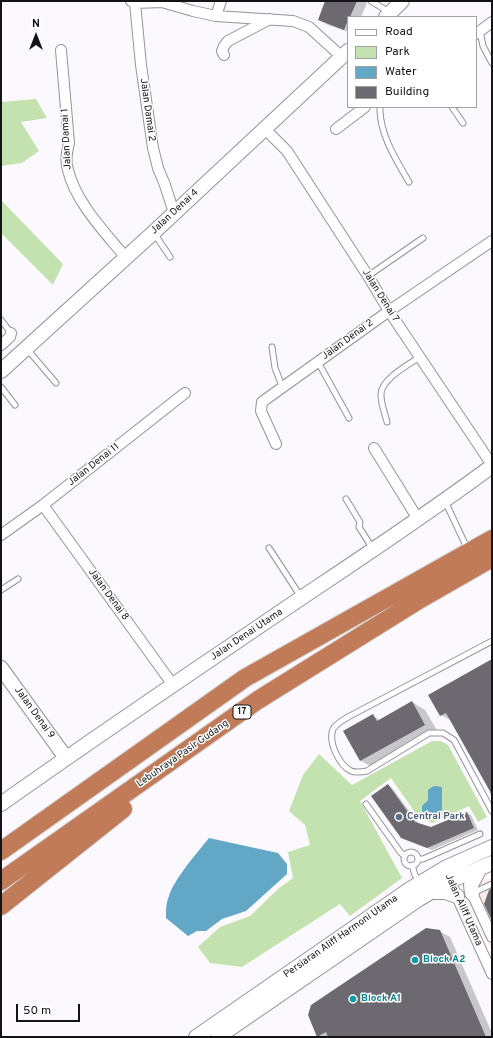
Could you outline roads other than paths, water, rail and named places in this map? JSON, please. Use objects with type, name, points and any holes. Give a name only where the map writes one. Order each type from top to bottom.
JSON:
[{"type":"highway","points":[[1,851],[245,678],[492,539]]},
{"type":"highway","name":"Lebuhraya Pasir Gudang","points":[[1,881],[258,700],[416,601],[492,558]]},
{"type":"highway","points":[[1,906],[258,700]]},
{"type":"street","points":[[216,16],[221,1]]},
{"type":"street","points":[[388,15],[402,1]]},
{"type":"street","points":[[133,2],[162,2],[216,16],[293,21],[309,28],[345,54]]},
{"type":"street","name":"Jalan Damai 2","points":[[133,2],[153,148],[158,168],[174,213]]},
{"type":"street","points":[[224,56],[222,51],[228,41],[270,19]]},
{"type":"street","points":[[478,32],[492,22]]},
{"type":"street","name":"Jalan Damai 1","points":[[61,50],[69,143],[66,156],[67,169],[82,202],[126,258]]},
{"type":"street","name":"Jalan Denai 4","points":[[1,371],[126,258],[345,54]]},
{"type":"street","points":[[336,129],[364,108]]},
{"type":"street","name":"Jalan Denai 7","points":[[265,129],[287,151],[368,276],[388,311],[492,466]]},
{"type":"street","name":"Jalan Denai 2","points":[[276,444],[262,416],[260,406],[262,402],[282,386],[318,362],[388,311],[492,242]]},
{"type":"street","points":[[1,345],[10,337],[11,333]]},
{"type":"street","name":"Jalan Denai 11","points":[[1,535],[43,505],[185,393]]},
{"type":"street","points":[[374,448],[418,519]]},
{"type":"street","name":"Jalan Denai Utama","points":[[1,804],[173,685],[374,550],[492,466]]},
{"type":"street","name":"Jalan Denai 8","points":[[43,505],[173,685]]},
{"type":"street","name":"Jalan Denai 9","points":[[1,668],[66,758]]},
{"type":"street","name":"Persiaran Aliff Harmoni Utama","points":[[196,1037],[420,883],[445,868],[492,847]]},
{"type":"street","points":[[486,866],[471,885],[472,894],[492,937]]},
{"type":"street","name":"Persiaran Aliff Harmoni Utama","points":[[218,1037],[419,899],[450,881],[486,866]]},
{"type":"street","name":"Jalan Aliff Utama","points":[[445,868],[492,974]]},
{"type":"street","points":[[432,892],[445,892],[457,896]]},
{"type":"lane","points":[[371,1],[388,15]]},
{"type":"lane","points":[[478,32],[483,46],[492,63]]},
{"type":"lane","points":[[380,108],[381,120],[390,149],[409,182]]},
{"type":"lane","points":[[453,108],[464,123]]},
{"type":"lane","points":[[153,233],[170,257]]},
{"type":"lane","points":[[368,276],[423,238]]},
{"type":"lane","points":[[1,320],[11,333]]},
{"type":"lane","points":[[27,348],[56,383]]},
{"type":"lane","points":[[272,348],[275,368],[282,386]]},
{"type":"lane","points":[[387,422],[380,393],[390,378],[420,357]]},
{"type":"lane","points":[[318,362],[349,418]]},
{"type":"lane","points":[[1,387],[15,405]]},
{"type":"lane","points":[[346,499],[360,522],[359,527],[374,550]]},
{"type":"lane","points":[[445,500],[469,552]]},
{"type":"lane","points":[[269,548],[302,598]]},
{"type":"lane","points":[[1,590],[18,579]]},
{"type":"lane","points":[[492,641],[348,717],[334,728],[332,743],[335,752],[347,768],[360,772],[367,771],[429,733],[443,733],[454,740],[492,811]]},
{"type":"lane","points":[[366,804],[401,854],[405,856]]},
{"type":"lane","points":[[418,859],[422,859],[480,834]]},
{"type":"lane","points":[[405,856],[412,852],[416,854],[418,859]]},
{"type":"lane","points":[[405,856],[405,862],[412,865]]},
{"type":"lane","points":[[412,865],[416,864],[418,859]]},
{"type":"lane","points":[[412,865],[415,875],[420,883]]},
{"type":"lane","points":[[472,894],[492,884]]},
{"type":"water","points":[[435,786],[442,787],[442,810],[437,816],[430,816],[422,811],[422,806],[428,800],[428,790]]},
{"type":"water","points":[[209,838],[278,853],[287,864],[287,874],[246,911],[222,919],[206,931],[197,931],[188,936],[166,918],[167,901],[181,874]]},
{"type":"place","name":"Central Park","points":[[399,817]]},
{"type":"place","name":"Block A2","points":[[415,960]]},
{"type":"place","name":"Block A1","points":[[353,999]]}]
